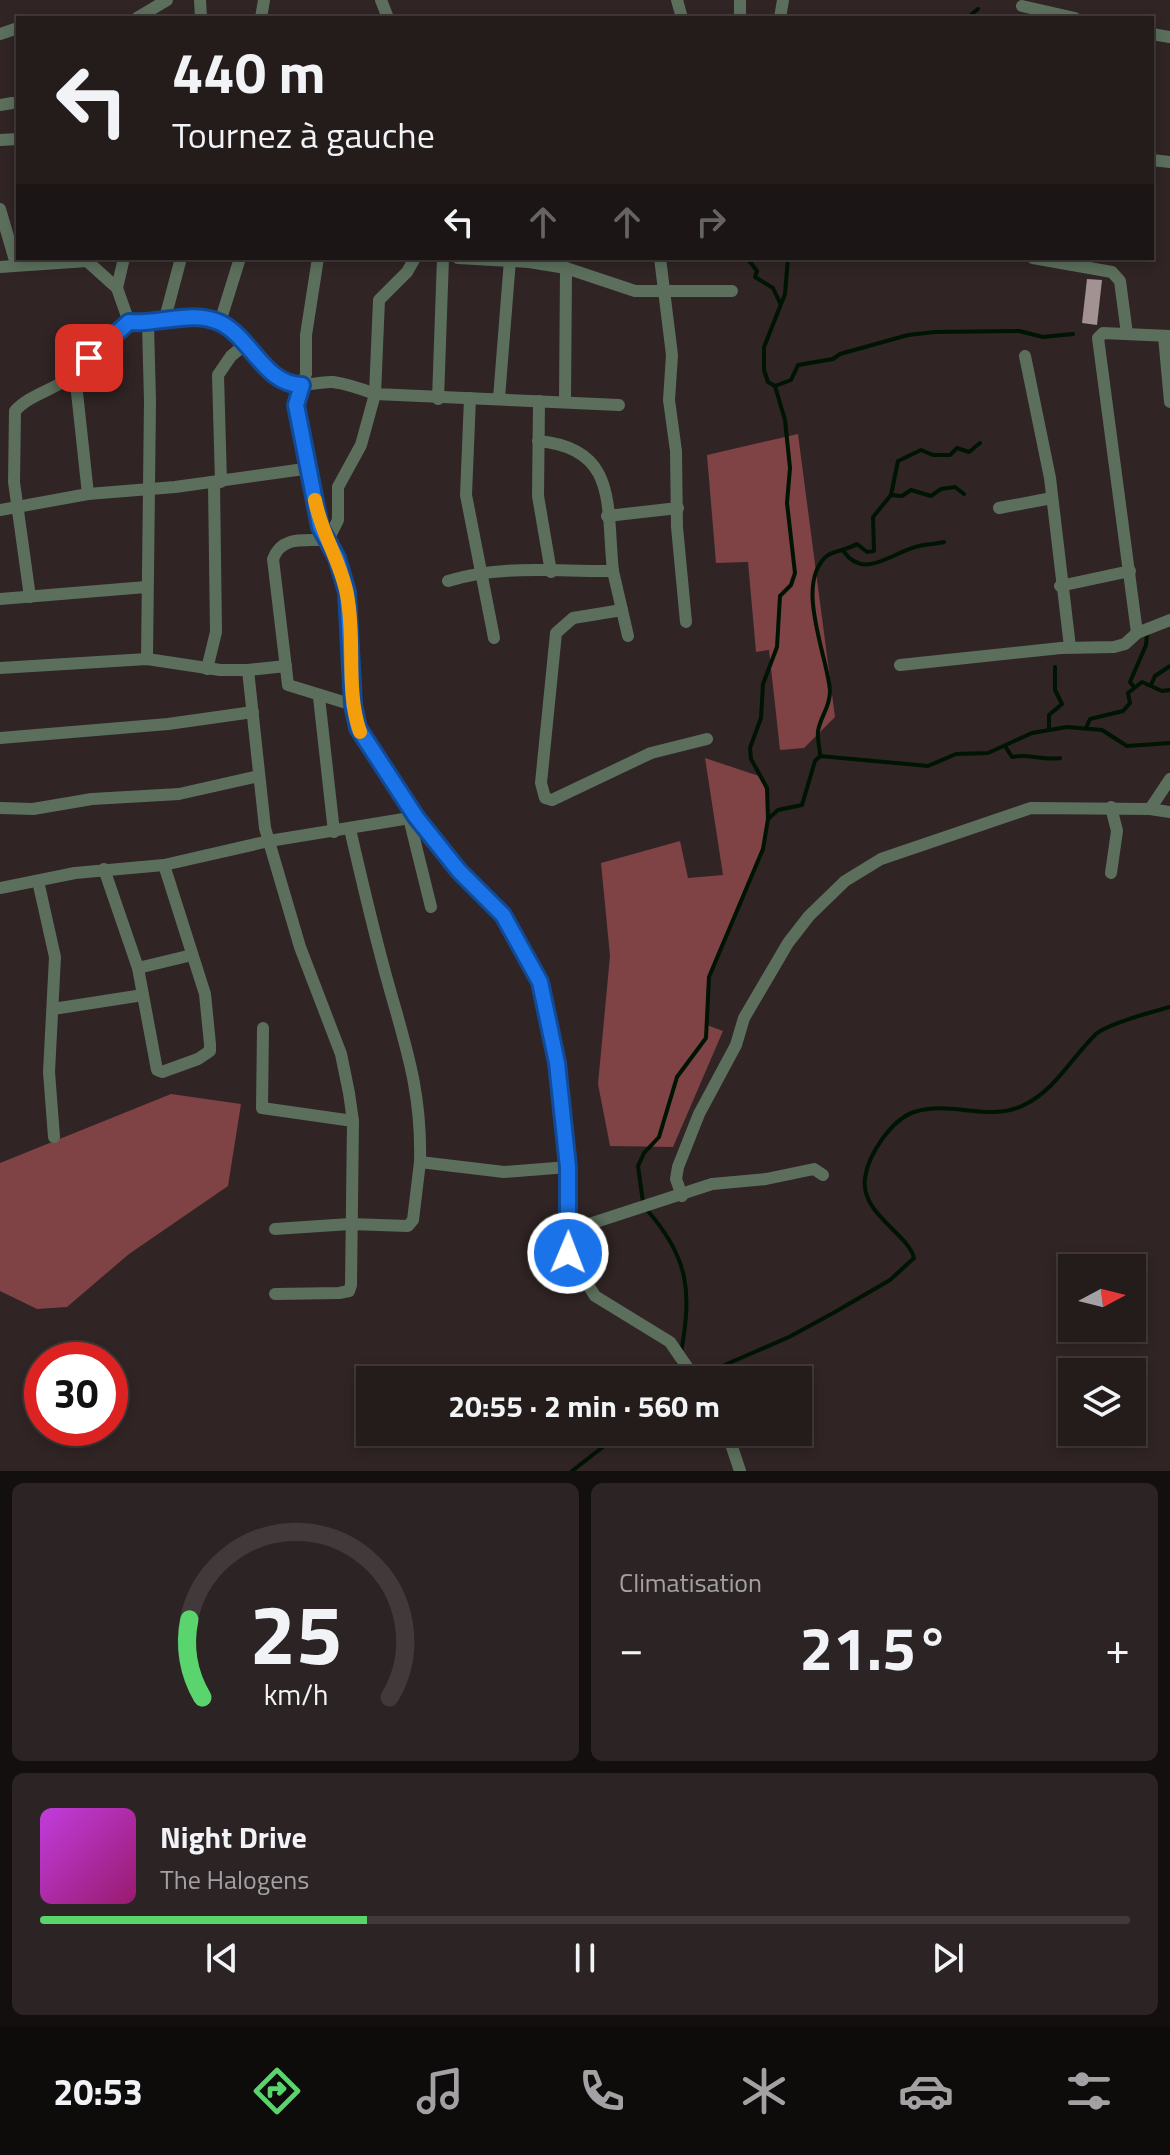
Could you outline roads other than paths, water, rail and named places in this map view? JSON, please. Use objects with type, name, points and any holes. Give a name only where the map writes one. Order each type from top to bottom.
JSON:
[{"type":"street","points":[[141,16],[167,0]]},
{"type":"street","points":[[1022,6],[1066,16]]},
{"type":"street","points":[[0,209],[16,264]]},
{"type":"street","points":[[0,267],[86,260],[117,288],[129,322]]},
{"type":"street","points":[[117,288],[124,260]]},
{"type":"street","points":[[164,322],[180,260]]},
{"type":"street","points":[[220,322],[239,260]]},
{"type":"street","points":[[318,260],[302,385],[296,405],[311,468],[320,527],[337,558],[349,602],[353,705],[363,739],[412,817],[503,915],[540,982],[552,1036],[568,1167],[568,1253],[595,1296],[670,1342],[686,1366]]},
{"type":"street","points":[[328,540],[338,520],[338,487],[361,445],[375,394],[379,300],[413,260]]},
{"type":"street","points":[[438,399],[443,260]]},
{"type":"street","points":[[499,398],[510,260],[566,268],[635,291],[732,291]]},
{"type":"street","points":[[660,260],[672,355],[669,400],[686,622]]},
{"type":"street","points":[[1044,260],[1112,272],[1120,281],[1127,334]]},
{"type":"street","points":[[565,401],[566,268]]},
{"type":"street","points":[[30,597],[14,482],[15,411],[22,402],[52,390],[75,374],[129,322],[148,324],[174,318],[220,322],[248,342],[277,379],[302,385],[333,382],[375,394],[438,399],[499,398],[619,405]]},
{"type":"street","points":[[147,659],[148,324]]},
{"type":"street","points":[[1137,633],[1098,338],[1103,333],[1167,336],[1170,402]]},
{"type":"street","points":[[207,669],[216,632],[218,375],[231,356],[248,342]]},
{"type":"street","points":[[1025,356],[1052,498],[1060,586],[1070,647]]},
{"type":"street","points":[[75,374],[88,494]]},
{"type":"street","points":[[470,398],[466,495],[494,638]]},
{"type":"street","points":[[539,401],[538,496],[551,572]]},
{"type":"street","points":[[538,441],[566,443],[582,451],[596,465],[607,516],[613,571],[628,636]]},
{"type":"street","points":[[0,510],[88,494],[218,482],[311,468]]},
{"type":"street","points":[[999,508],[1052,498]]},
{"type":"street","points":[[607,516],[678,508]]},
{"type":"street","points":[[328,540],[287,541],[277,547],[273,559],[288,685],[353,705]]},
{"type":"street","points":[[448,581],[526,570],[613,571]]},
{"type":"street","points":[[1060,586],[1130,571]]},
{"type":"street","points":[[0,599],[146,587]]},
{"type":"street","points":[[622,610],[573,618],[556,633],[541,783],[545,798],[552,800],[651,753],[707,739]]},
{"type":"street","points":[[900,665],[1070,647],[1114,647],[1125,644],[1137,633],[1170,620]]},
{"type":"street","points":[[0,668],[147,659],[207,669],[248,670],[286,666]]},
{"type":"street","points":[[248,670],[269,841],[300,947],[341,1054],[353,1121],[349,1291],[275,1294]]},
{"type":"street","points":[[319,697],[334,832]]},
{"type":"street","points":[[0,738],[168,724],[253,712]]},
{"type":"street","points":[[0,808],[33,809],[92,799],[179,794],[259,776]]},
{"type":"street","points":[[1150,809],[1170,779]]},
{"type":"street","points":[[682,1196],[676,1179],[678,1167],[699,1114],[736,1045],[744,1018],[788,943],[809,916],[845,881],[881,859],[1019,811],[1055,806],[1170,812]]},
{"type":"street","points":[[1111,807],[1117,831],[1111,873]]},
{"type":"street","points":[[0,888],[104,869],[164,865],[269,841],[412,817]]},
{"type":"street","points":[[412,817],[431,907]]},
{"type":"street","points":[[275,1229],[350,1224],[408,1226],[413,1220],[420,1162],[421,1117],[411,1056],[382,959],[350,829]]},
{"type":"street","points":[[104,869],[138,968],[157,1070],[181,1066],[210,1051],[205,994],[164,865]]},
{"type":"street","points":[[38,881],[55,957],[49,1072],[54,1137]]},
{"type":"street","points":[[138,968],[192,955]]},
{"type":"street","points":[[53,1009],[143,995]]},
{"type":"street","points":[[263,1028],[262,1108],[353,1121]]},
{"type":"street","points":[[420,1162],[490,1172],[568,1167]]},
{"type":"street","points":[[568,1231],[735,1179],[766,1179],[814,1169],[823,1175]]},
{"type":"street","points":[[732,1446],[740,1471]]},
{"type":"waterway","points":[[969,16],[978,9]]},
{"type":"waterway","points":[[749,260],[757,271],[755,277],[773,288],[780,303]]},
{"type":"waterway","points":[[643,1202],[638,1166],[644,1153],[659,1137],[677,1077],[706,1038],[709,977],[763,849],[768,819],[767,788],[751,759],[750,748],[761,718],[763,684],[777,647],[780,596],[791,585],[795,573],[787,503],[790,468],[785,420],[775,386],[768,382],[764,370],[764,347],[785,294],[788,260]]},
{"type":"waterway","points":[[775,386],[791,380],[798,365],[833,359],[840,354],[908,335],[1019,331],[1043,337],[1073,334]]},
{"type":"waterway","points":[[820,756],[818,731],[830,691],[813,601],[813,583],[818,567],[828,555],[857,544],[867,552],[874,551],[873,517],[891,495],[898,461],[921,450],[933,455],[950,455],[957,448],[969,452],[980,443]]},
{"type":"waterway","points":[[891,495],[902,496],[911,490],[931,496],[941,489],[955,487],[964,494]]},
{"type":"waterway","points":[[844,552],[852,560],[870,564],[919,546],[944,542]]},
{"type":"waterway","points":[[1134,687],[1130,682],[1146,645],[1147,633]]},
{"type":"waterway","points":[[1151,685],[1155,676],[1170,666]]},
{"type":"waterway","points":[[1049,729],[1049,715],[1062,704],[1055,690],[1055,667]]},
{"type":"waterway","points":[[1086,728],[1090,719],[1123,711],[1130,703],[1128,693],[1142,682],[1162,691],[1170,690]]},
{"type":"waterway","points":[[768,819],[778,810],[802,805],[815,761],[820,756],[928,766],[956,754],[988,753],[1032,733],[1067,727],[1102,730],[1127,746],[1170,743]]},
{"type":"waterway","points":[[1005,746],[1012,757],[1060,758]]},
{"type":"waterway","points":[[722,1366],[789,1337],[835,1312],[890,1280],[914,1258],[903,1240],[877,1213],[865,1191],[871,1159],[882,1139],[897,1122],[914,1112],[928,1109],[996,1112],[1022,1106],[1044,1092],[1096,1034],[1120,1022],[1170,1007]]},
{"type":"waterway","points":[[647,1210],[672,1244],[684,1276],[686,1311],[681,1353]]},
{"type":"waterway","points":[[677,1366],[679,1362]]},
{"type":"waterway","points":[[572,1471],[604,1446]]}]
